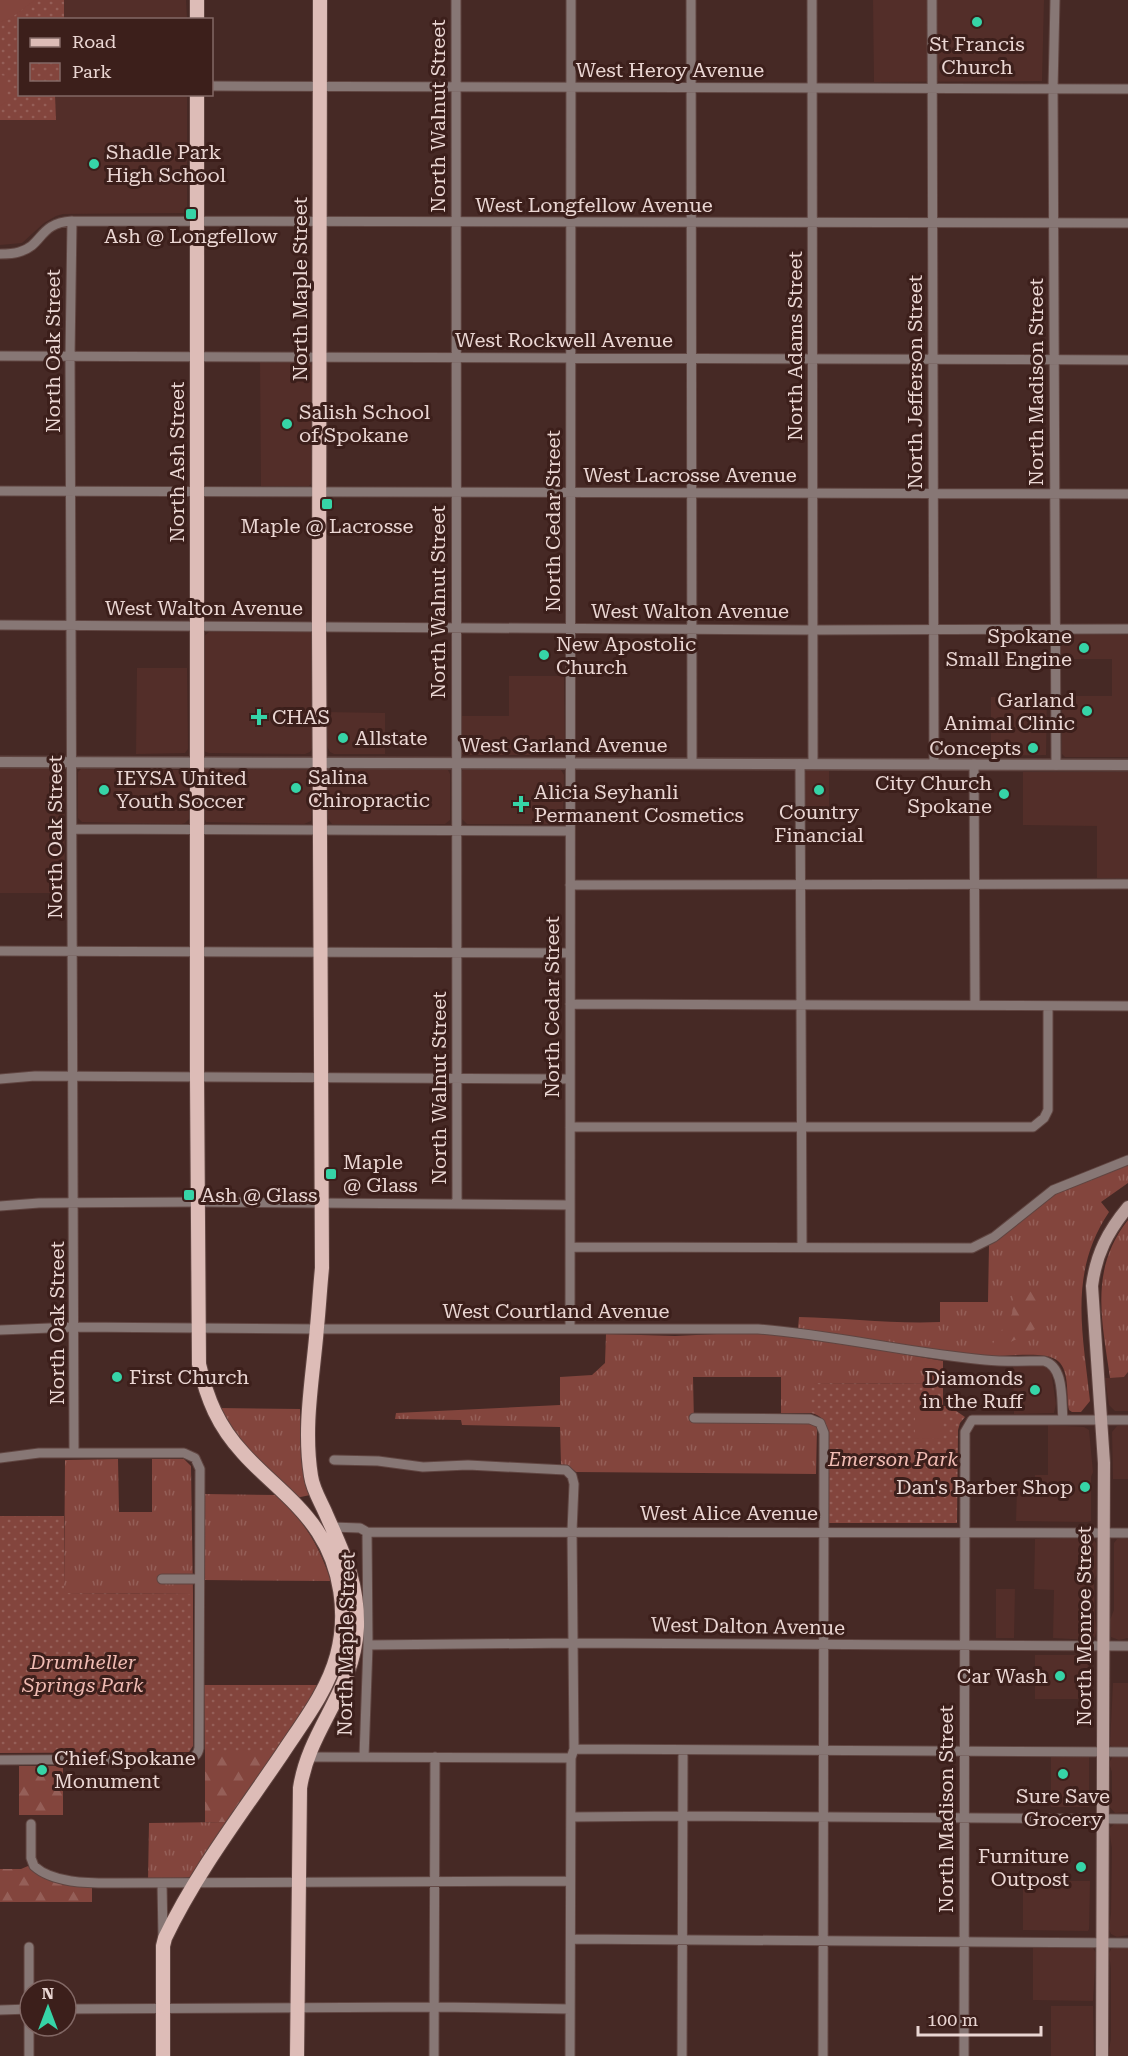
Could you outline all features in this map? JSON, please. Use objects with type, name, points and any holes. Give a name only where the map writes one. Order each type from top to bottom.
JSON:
[{"type":"main road","points":[[197,0],[197,18]]},
{"type":"main road","name":"North Maple Street","points":[[297,2056],[299,1807],[302,1776],[307,1757],[342,1689],[352,1659],[356,1640],[357,1610],[355,1589],[343,1550],[314,1490],[309,1464],[308,1401],[322,1268],[319,627],[320,0]]},
{"type":"main road","name":"North Ash Street","points":[[163,1946],[174,1919],[196,1883],[324,1690],[338,1654],[342,1613],[335,1570],[318,1533],[302,1511],[242,1452],[219,1422],[206,1395],[199,1364],[196,951],[197,96]]},
{"type":"main road","name":"North Monroe Street","points":[[1102,2056],[1104,1533],[1102,1420],[1093,1280],[1103,1244],[1128,1207]]},
{"type":"main road","points":[[163,1946],[163,2056]]},
{"type":"street","name":"North Walnut Street","points":[[456,0],[457,1204]]},
{"type":"street","name":"North Cedar Street","points":[[570,1329],[572,0]]},
{"type":"street","points":[[690,0],[692,764]]},
{"type":"street","name":"North Adams Street","points":[[812,0],[813,764]]},
{"type":"street","name":"North Jefferson Street","points":[[932,0],[934,764]]},
{"type":"street","name":"North Madison Street","points":[[1055,0],[1053,360],[1056,765]]},
{"type":"street","name":"West Heroy Avenue","points":[[213,86],[1128,89]]},
{"type":"street","name":"West Longfellow Avenue","points":[[0,254],[18,253],[27,249],[52,225],[72,221],[1128,223]]},
{"type":"street","name":"North Oak Street","points":[[72,221],[70,356],[75,1202],[74,1453]]},
{"type":"street","name":"West Rockwell Avenue","points":[[0,356],[1128,360]]},
{"type":"street","name":"West Lacrosse Avenue","points":[[0,491],[1128,494]]},
{"type":"street","name":"West Walton Avenue","points":[[0,625],[813,630],[1128,629]]},
{"type":"street","name":"West Garland Avenue","points":[[0,762],[1128,765]]},
{"type":"street","points":[[800,764],[802,1247]]},
{"type":"street","points":[[974,764],[975,1005]]},
{"type":"street","points":[[73,830],[570,831]]},
{"type":"street","points":[[570,885],[1128,884]]},
{"type":"street","points":[[0,951],[570,953]]},
{"type":"street","points":[[570,1004],[1128,1006]]},
{"type":"street","points":[[570,1127],[1034,1127],[1044,1118],[1048,1110],[1048,1006]]},
{"type":"street","points":[[0,1078],[570,1079]]},
{"type":"street","points":[[570,1247],[972,1248],[994,1237],[1053,1190],[1128,1160]]},
{"type":"street","points":[[0,1206],[75,1202],[570,1205]]},
{"type":"street","name":"West Courtland Avenue","points":[[0,1330],[75,1327],[758,1329],[798,1332],[976,1359],[1050,1362],[1058,1372],[1063,1419]]},
{"type":"street","points":[[694,1418],[810,1419],[820,1423],[824,1432],[823,2056]]},
{"type":"street","points":[[1063,1419],[1128,1420]]},
{"type":"street","name":"North Madison Street","points":[[964,2056],[965,1432],[972,1420],[1063,1419]]},
{"type":"street","points":[[0,1458],[39,1453],[184,1453],[195,1458],[200,1469],[199,1748],[197,1754],[186,1760],[0,1760]]},
{"type":"street","points":[[334,1460],[378,1461],[423,1467],[468,1465],[567,1470],[573,1476],[574,1642],[570,2056]]},
{"type":"street","name":"West Alice Avenue","points":[[332,1527],[360,1528],[367,1532],[1128,1533]]},
{"type":"street","name":"North Maple Street","points":[[364,1757],[368,1645],[367,1532]]},
{"type":"street","points":[[162,1579],[199,1579]]},
{"type":"street","name":"West Dalton Avenue","points":[[368,1645],[574,1642],[1128,1646]]},
{"type":"street","points":[[307,1757],[435,1757],[683,1750],[1128,1752]]},
{"type":"street","points":[[682,2056],[683,1750]]},
{"type":"street","points":[[434,2056],[435,1757]]},
{"type":"street","points":[[571,1817],[824,1816],[1128,1819]]},
{"type":"street","points":[[31,1824],[33,1864],[47,1873],[78,1881],[196,1883],[570,1881]]},
{"type":"street","points":[[162,1883],[163,1946]]},
{"type":"street","points":[[571,1939],[1128,1943]]},
{"type":"street","points":[[29,1947],[30,1978]]},
{"type":"street","points":[[78,2009],[435,2007],[570,2009]]},
{"type":"street","points":[[0,2010],[18,2009]]},
{"type":"street","points":[[29,2038],[29,2056]]},
{"type":"shaded area","points":[[64,0],[186,0],[187,18],[64,18]]},
{"type":"shaded area","points":[[873,0],[1044,0],[1042,81],[874,82]]},
{"type":"shaded area","name":"Shadle Park High School","points":[[55,96],[187,96],[187,212],[63,214],[44,223],[22,243],[0,245],[0,120],[55,120]]},
{"type":"shaded area","name":"Salish School of Spokane","points":[[260,362],[309,362],[314,367],[314,481],[309,486],[261,486]]},
{"type":"shaded area","points":[[209,632],[310,632],[314,634],[313,747],[310,752],[305,754],[209,753],[203,751],[203,637]]},
{"type":"shaded area","points":[[1065,634],[1128,635],[1128,757],[1065,757],[1062,754],[1062,696],[1112,696],[1112,659],[1061,659],[1061,638]]},
{"type":"shaded area","points":[[137,668],[187,668],[188,749],[185,753],[136,754]]},
{"type":"shaded area","points":[[509,676],[564,676],[565,752],[563,755],[464,755],[461,753],[461,716],[509,716]]},
{"type":"shaded area","points":[[991,697],[1047,697],[1046,755],[991,756]]},
{"type":"shaded area","points":[[325,712],[385,713],[385,754],[334,754],[330,752],[327,746]]},
{"type":"shaded area","points":[[0,768],[58,768],[64,770],[65,893],[0,893]]},
{"type":"shaded area","points":[[81,769],[184,770],[188,774],[189,819],[181,824],[82,822],[78,818],[78,772]]},
{"type":"shaded area","points":[[205,769],[309,770],[313,776],[311,821],[304,824],[206,822],[203,771]]},
{"type":"shaded area","points":[[335,769],[448,770],[450,774],[450,820],[445,824],[332,824],[328,819],[327,777]]},
{"type":"shaded area","points":[[463,770],[561,770],[564,775],[563,822],[559,824],[467,824],[461,818],[461,772]]},
{"type":"shaded area","points":[[807,770],[829,771],[829,820],[804,820],[803,775]]},
{"type":"shaded area","points":[[1023,772],[1128,772],[1128,878],[1097,878],[1097,826],[1023,825]]},
{"type":"shaded area","points":[[1013,1366],[1043,1366],[1051,1371],[1056,1404],[1054,1413],[1014,1414]]},
{"type":"shaded area","points":[[1128,1372],[1128,1411],[1115,1411],[1109,1405],[1105,1378],[1124,1377]]},
{"type":"shaded area","points":[[1048,1425],[1084,1427],[1089,1430],[1093,1472],[1091,1521],[1016,1521],[1017,1488],[1035,1488],[1035,1475],[1048,1475]]},
{"type":"shaded area","points":[[1128,1425],[1128,1479],[1113,1479],[1112,1432],[1117,1426]]},
{"type":"shaded area","points":[[1088,1537],[1096,1543],[1097,1574],[1094,1581],[1097,1630],[1095,1637],[1089,1640],[1053,1638],[1054,1590],[1034,1589],[1035,1539]]},
{"type":"shaded area","points":[[1117,1539],[1128,1539],[1128,1638],[1119,1640],[1111,1637],[1110,1620],[1114,1610],[1114,1543]]},
{"type":"shaded area","points":[[996,1589],[1015,1589],[1014,1638],[996,1638]]},
{"type":"shaded area","points":[[1035,1655],[1090,1655],[1089,1699],[1035,1699]]},
{"type":"shaded area","points":[[1113,1683],[1128,1683],[1128,1749],[1110,1745]]},
{"type":"shaded area","points":[[1128,1755],[1128,1812],[1115,1813],[1109,1806],[1112,1795],[1112,1772],[1109,1763],[1113,1756]]},
{"type":"shaded area","points":[[1051,1756],[1089,1756],[1089,1807],[1051,1807]]},
{"type":"shaded area","points":[[1115,1823],[1128,1823],[1128,1935],[1117,1937],[1111,1934],[1109,1929],[1112,1848],[1109,1829]]},
{"type":"shaded area","points":[[1023,1881],[1090,1881],[1088,1931],[1023,1930]]},
{"type":"shaded area","points":[[1033,1948],[1093,1948],[1096,1953],[1093,2001],[1033,2000]]},
{"type":"shaded area","points":[[1128,1948],[1128,2056],[1109,2056],[1108,2054],[1111,2039],[1109,1954],[1111,1949]]},
{"type":"shaded area","points":[[1051,2006],[1093,2006],[1094,2056],[1051,2056]]},
{"type":"green space","points":[[0,0],[64,0],[64,18],[18,18],[18,96],[55,96],[56,120],[0,120]]},
{"type":"green space","points":[[0,0],[35,0],[11,18],[0,22]]},
{"type":"green space","points":[[0,75],[6,76],[6,102],[0,106]]},
{"type":"green space","points":[[1128,1164],[1128,1183],[1101,1202],[1109,1212],[1096,1235],[1083,1281],[1082,1327],[1090,1401],[1081,1412],[1069,1410],[1064,1371],[1062,1365],[1052,1358],[1035,1355],[966,1355],[798,1328],[799,1317],[940,1322],[940,1302],[988,1302],[989,1245],[1047,1197]]},
{"type":"green space","points":[[1128,1220],[1128,1372],[1124,1377],[1110,1378],[1102,1316],[1103,1276],[1116,1239]]},
{"type":"green space","points":[[1021,1287],[1027,1287],[1039,1297],[1039,1326],[1028,1334],[995,1349],[992,1345],[1012,1314],[1014,1295]]},
{"type":"green space","points":[[760,1332],[799,1336],[943,1361],[943,1384],[811,1383],[811,1413],[781,1413],[781,1377],[693,1377],[694,1423],[808,1422],[813,1424],[817,1428],[816,1474],[576,1472],[561,1465],[560,1427],[462,1425],[461,1420],[395,1419],[396,1413],[560,1405],[560,1377],[592,1375],[605,1363],[606,1334],[675,1336]]},
{"type":"green space","name":"Emerson Park","points":[[811,1383],[943,1384],[943,1406],[949,1406],[965,1417],[958,1430],[957,1523],[829,1523],[828,1432],[826,1425],[818,1415],[811,1413]]},
{"type":"green space","points":[[915,1398],[941,1398],[941,1438],[915,1439]]},
{"type":"green space","points":[[217,1408],[300,1409],[301,1460],[310,1495],[296,1498],[245,1448]]},
{"type":"green space","points":[[118,1459],[119,1512],[152,1512],[152,1459],[184,1459],[191,1466],[193,1594],[64,1593],[65,1460]]},
{"type":"green space","points":[[204,1494],[278,1495],[310,1535],[331,1581],[204,1580]]},
{"type":"green space","name":"Drumheller Springs Park","points":[[0,1516],[64,1516],[64,1593],[193,1594],[193,1746],[189,1752],[0,1753]]},
{"type":"green space","points":[[204,1685],[321,1685],[277,1753],[205,1753]]},
{"type":"green space","points":[[205,1753],[277,1753],[227,1822],[205,1822]]},
{"type":"green space","points":[[19,1766],[63,1766],[63,1815],[19,1815]]},
{"type":"green space","points":[[227,1822],[192,1877],[148,1881],[149,1823]]},
{"type":"green space","points":[[28,1866],[50,1878],[92,1888],[92,1902],[0,1902],[0,1869],[21,1869]]},
{"type":"place","name":"St Francis Church","points":[[977,22]]},
{"type":"place","name":"Shadle Park High School","points":[[94,164]]},
{"type":"place","name":"Ash @ Longfellow","points":[[191,214]]},
{"type":"place","name":"Salish School of Spokane","points":[[287,424]]},
{"type":"place","name":"Maple @ Lacrosse","points":[[327,504]]},
{"type":"place","name":"Spokane Small Engine","points":[[1084,648]]},
{"type":"place","name":"New Apostolic Church","points":[[544,655]]},
{"type":"place","name":"Garland Animal Clinic","points":[[1087,711]]},
{"type":"place","name":"CHAS","points":[[259,717]]},
{"type":"place","name":"Allstate","points":[[343,738]]},
{"type":"place","name":"Concepts","points":[[1033,748]]},
{"type":"place","name":"Salina Chiropractic","points":[[296,788]]},
{"type":"place","name":"IEYSA United Youth Soccer","points":[[104,790]]},
{"type":"place","name":"Country Financial","points":[[819,790]]},
{"type":"place","name":"City Church Spokane","points":[[1004,794]]},
{"type":"place","name":"Alicia Seyhanli Permanent Cosmetics","points":[[521,804]]},
{"type":"place","name":"Maple @ Glass","points":[[331,1174]]},
{"type":"place","name":"Ash @ Glass","points":[[189,1195]]},
{"type":"place","name":"First Church","points":[[117,1377]]},
{"type":"place","name":"Diamonds in the Ruff","points":[[1035,1390]]},
{"type":"place","name":"Dan's Barber Shop","points":[[1085,1487]]},
{"type":"place","name":"Car Wash","points":[[1060,1676]]},
{"type":"place","name":"Chief Spokane Monument","points":[[42,1770]]},
{"type":"place","name":"Sure Save Grocery","points":[[1063,1774]]},
{"type":"place","name":"Furniture Outpost","points":[[1081,1867]]}]
